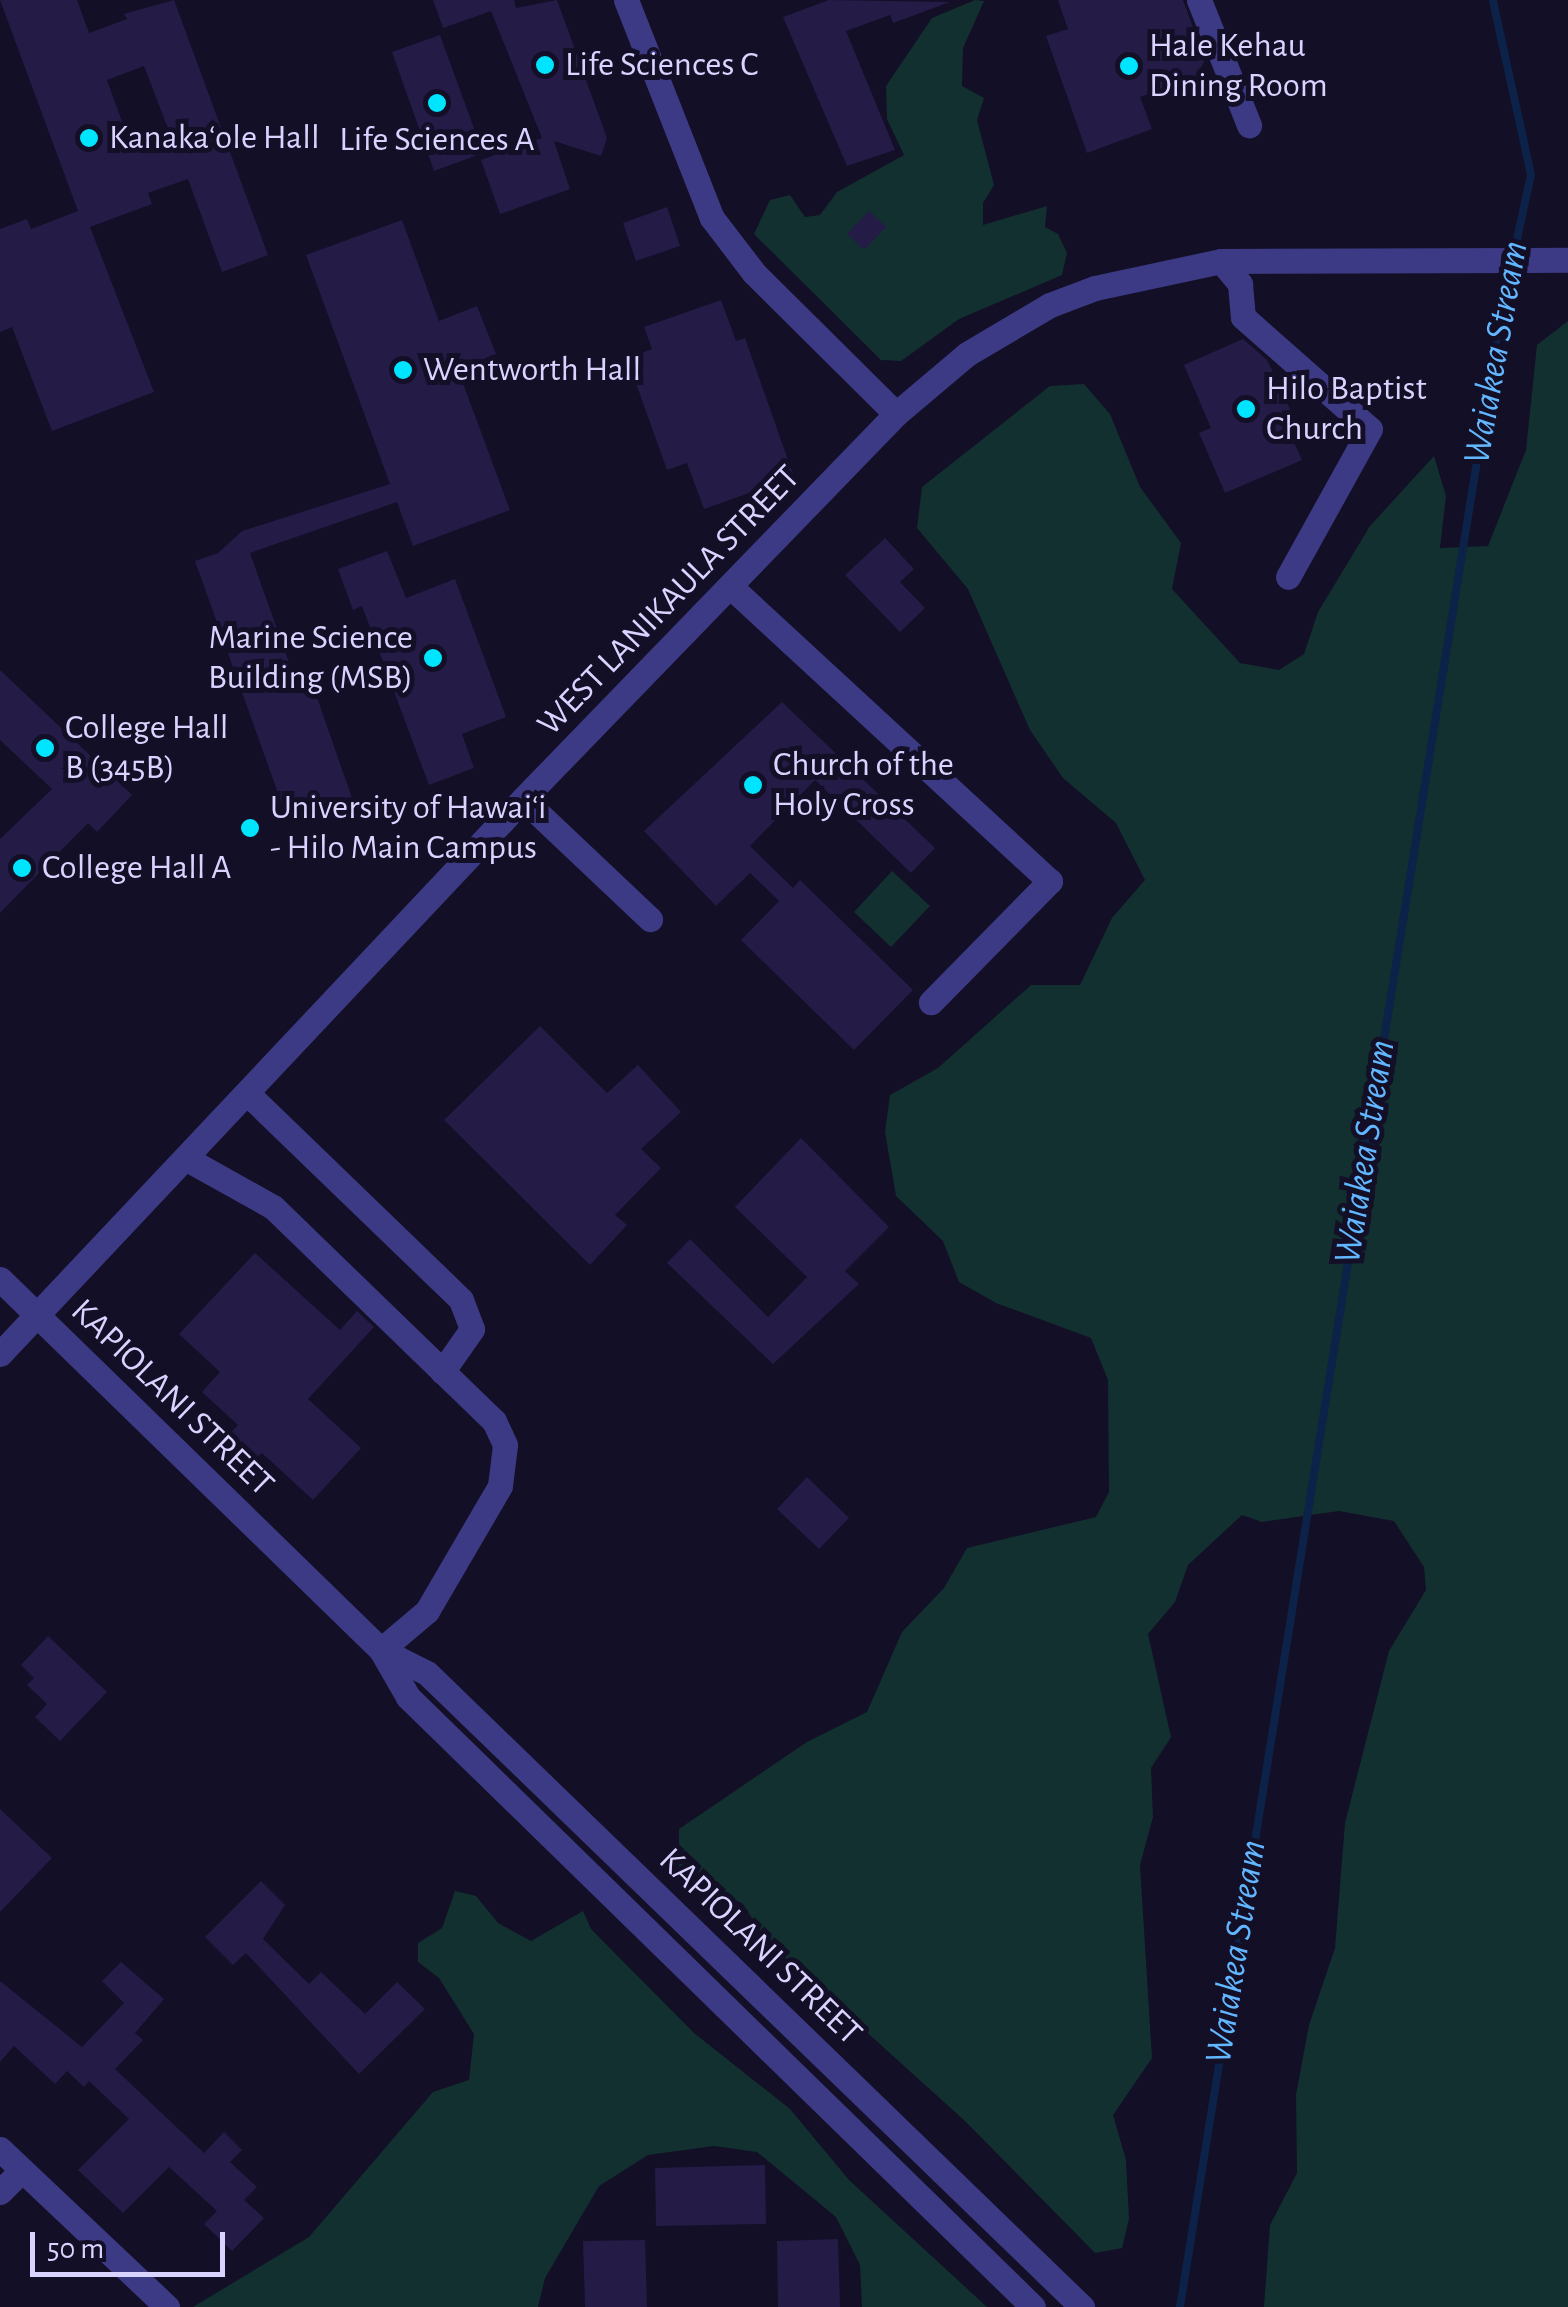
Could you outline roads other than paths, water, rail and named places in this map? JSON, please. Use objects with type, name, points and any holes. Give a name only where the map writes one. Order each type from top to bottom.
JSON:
[{"type":"street","points":[[626,0],[712,218],[754,273],[896,414]]},
{"type":"street","points":[[1199,0],[1248,125]]},
{"type":"street","points":[[1222,260],[1240,284],[1242,316],[1370,429],[1288,577]]},
{"type":"street","name":"WEST LANIKAULA STREET","points":[[0,1354],[524,799],[896,414],[967,354],[1050,305],[1150,272],[1222,260],[1436,264],[1568,260]]},
{"type":"street","points":[[731,588],[1050,881],[931,1002]]},
{"type":"street","points":[[524,799],[650,920]]},
{"type":"street","points":[[248,1094],[461,1300],[472,1329],[442,1372]]},
{"type":"street","points":[[187,1159],[273,1207],[494,1421],[505,1445],[500,1486],[427,1612],[380,1650]]},
{"type":"street","name":"KAPIOLANI STREET","points":[[0,1279],[380,1650],[408,1698],[1033,2307]]},
{"type":"street","name":"KAPIOLANI STREET","points":[[380,1650],[427,1673],[1082,2307]]},
{"type":"street","points":[[0,2149],[167,2307]]},
{"type":"street","points":[[0,2192],[22,2170]]},
{"type":"waterway","name":"Waiakea Stream","points":[[1180,2307],[1500,317],[1531,175],[1493,0]]},
{"type":"place","name":"Life Sciences C","points":[[545,65]]},
{"type":"place","name":"Hale Kehau Dining Room","points":[[1129,66]]},
{"type":"place","name":"Life Sciences A","points":[[437,103]]},
{"type":"place","name":"Kanakaʻole Hall","points":[[89,138]]},
{"type":"place","name":"Wentworth Hall","points":[[403,370]]},
{"type":"place","name":"Hilo Baptist Church","points":[[1246,409]]},
{"type":"place","name":"Marine Science Building (MSB)","points":[[433,658]]},
{"type":"place","name":"College Hall B (345B)","points":[[45,748]]},
{"type":"place","name":"Church of the Holy Cross","points":[[753,785]]},
{"type":"place","name":"University of Hawaiʻi - Hilo Main Campus","points":[[250,828]]},
{"type":"place","name":"College Hall A","points":[[22,868]]}]
